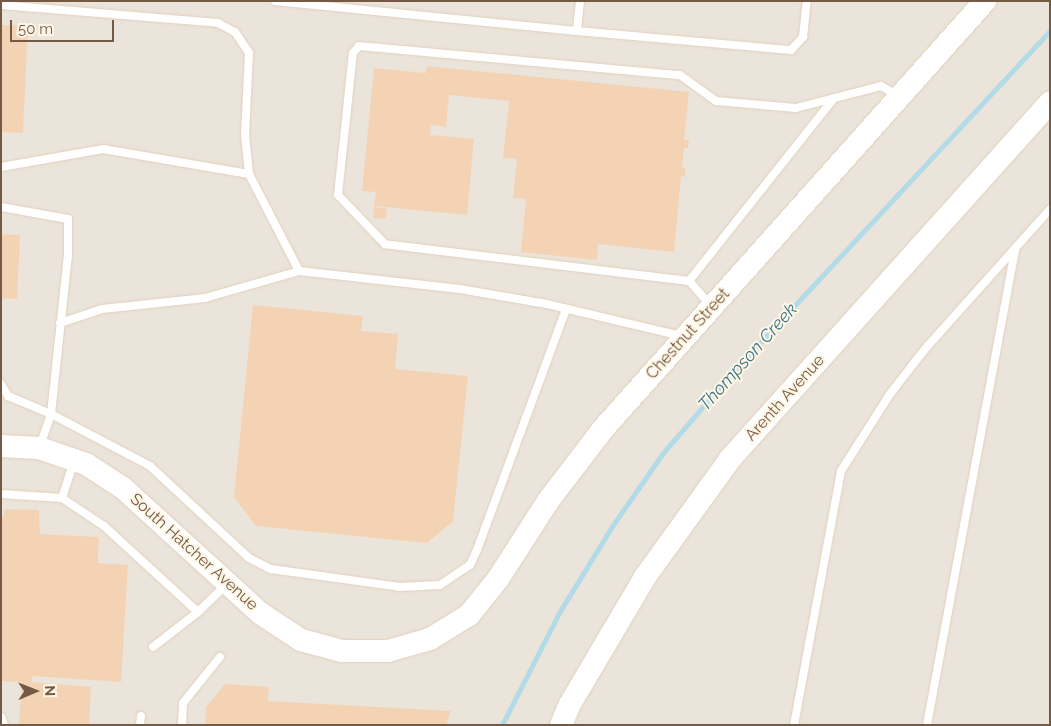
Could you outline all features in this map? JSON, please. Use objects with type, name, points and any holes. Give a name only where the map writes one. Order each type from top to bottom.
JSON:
[{"type":"street","name":"Chestnut Street","points":[[388,651],[430,639],[469,615],[498,579],[548,501],[603,429],[985,1]]},
{"type":"street","name":"Arenth Avenue","points":[[561,725],[570,704],[645,576],[730,459],[1050,102]]},
{"type":"street","name":"South Hatcher Avenue","points":[[1,446],[40,448],[75,460],[123,488],[260,613],[301,640],[342,651],[388,651]]},
{"type":"lane","points":[[275,1],[790,50],[804,37],[806,1]]},
{"type":"lane","points":[[577,31],[580,1]]},
{"type":"lane","points":[[1,6],[218,23],[235,32],[249,53],[245,135],[249,174],[299,271]]},
{"type":"lane","points":[[712,307],[689,281],[385,244],[338,195],[353,53],[359,46],[680,76],[716,101],[796,108],[881,86],[900,97]]},
{"type":"lane","points":[[689,281],[834,98]]},
{"type":"lane","points":[[1,167],[103,148],[249,174]]},
{"type":"lane","points":[[1,207],[68,219],[51,414],[40,448]]},
{"type":"lane","points":[[794,725],[841,471],[890,394],[1050,209]]},
{"type":"lane","points":[[927,725],[1016,247]]},
{"type":"lane","points":[[60,323],[102,309],[204,298],[299,271],[460,289],[566,309],[686,337]]},
{"type":"lane","points":[[1,384],[8,396],[51,414],[150,466],[249,558],[271,569],[400,587],[440,584],[470,565],[478,550],[566,309]]},
{"type":"lane","points":[[62,498],[75,460]]},
{"type":"lane","points":[[1,494],[62,498],[104,526],[198,612]]},
{"type":"lane","points":[[153,647],[198,612],[228,584]]},
{"type":"lane","points":[[182,725],[184,703],[220,657]]},
{"type":"lane","points":[[1,717],[4,725]]},
{"type":"shaded area","points":[[1,1],[1050,1],[1050,725],[1,725]]},
{"type":"building","points":[[1,25],[28,26],[23,133],[1,132]]},
{"type":"building","points":[[427,66],[689,92],[684,140],[689,140],[688,148],[684,148],[682,168],[685,169],[685,177],[681,176],[674,252],[598,244],[597,260],[521,252],[526,199],[513,198],[517,159],[503,158],[509,101],[449,95],[446,127],[431,125],[430,135],[474,139],[467,215],[374,206],[376,192],[362,191],[374,68],[426,73]]},
{"type":"building","points":[[374,207],[387,209],[386,219],[373,218]]},
{"type":"building","points":[[1,234],[20,235],[17,299],[1,298]]},
{"type":"building","points":[[253,305],[363,316],[361,331],[398,334],[395,369],[468,376],[453,521],[427,543],[256,526],[234,497]]},
{"type":"building","points":[[5,509],[39,510],[40,534],[99,537],[98,563],[128,565],[121,682],[32,676],[32,682],[91,687],[89,725],[19,725],[22,682],[1,681],[1,517],[4,517]]},
{"type":"building","points":[[225,684],[269,687],[268,701],[451,711],[446,725],[205,725],[206,707]]},
{"type":"waterway","name":"Thompson Creek","points":[[502,725],[559,613],[613,525],[663,453],[732,373],[1050,31]]}]
